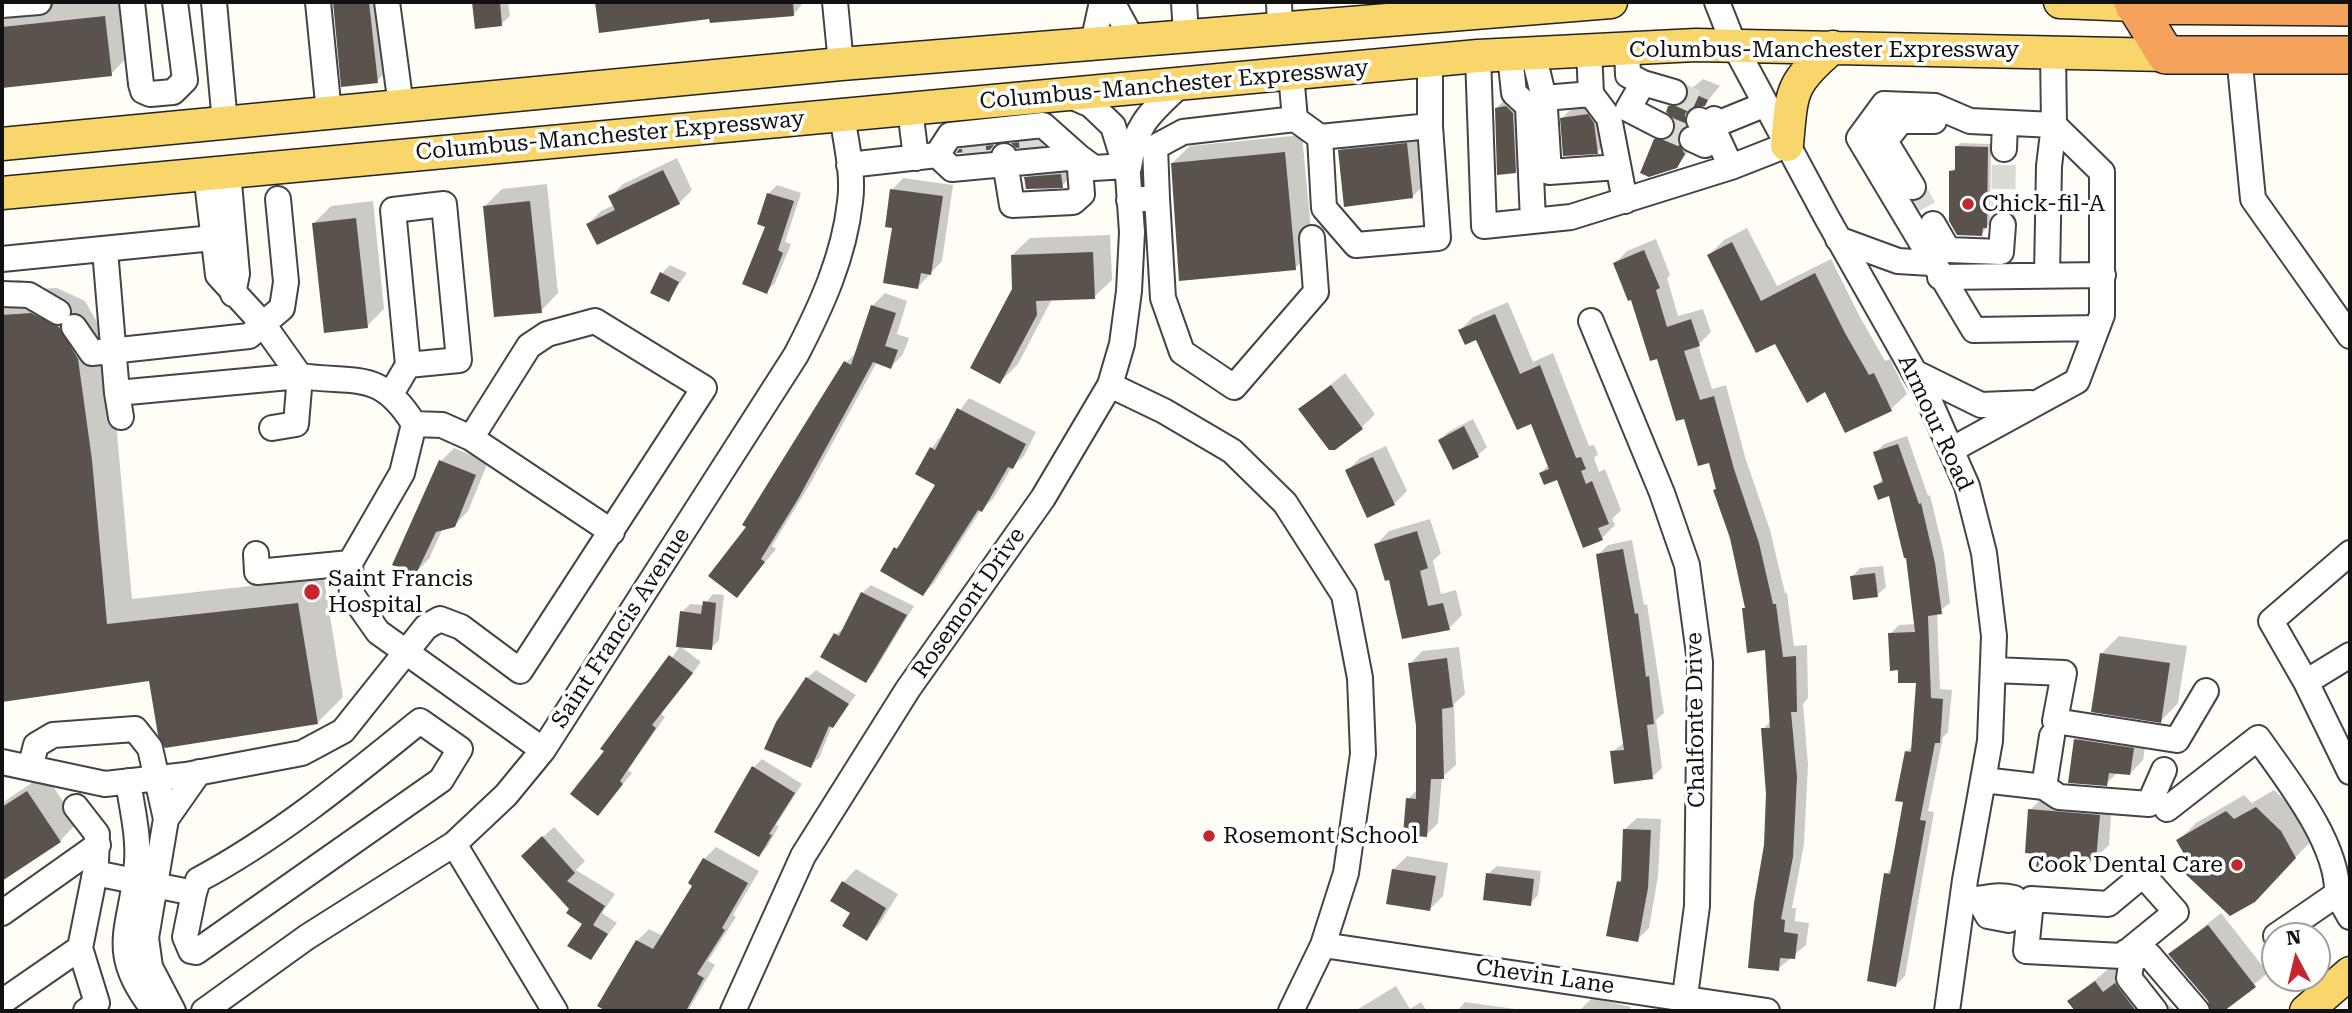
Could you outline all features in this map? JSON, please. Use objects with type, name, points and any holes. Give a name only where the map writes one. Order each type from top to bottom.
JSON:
[{"type":"highway","points":[[2133,3],[2350,7]]},
{"type":"highway","points":[[2133,3],[2166,55]]},
{"type":"highway","name":"Columbus-Manchester Expressway","points":[[2166,55],[2350,55]]},
{"type":"main road","name":"Columbus-Manchester Expressway","points":[[2,144],[1186,34],[1279,15],[1611,2]]},
{"type":"main road","points":[[2060,2],[2133,3]]},
{"type":"main road","name":"Columbus-Manchester Expressway","points":[[2,192],[909,109],[1030,134],[1068,95],[1478,56],[1734,45],[2166,55]]},
{"type":"main road","points":[[1787,145],[1791,100],[1801,75],[1833,47]]},
{"type":"main road","points":[[2,160],[93,148],[124,132]]},
{"type":"main road","points":[[2306,1011],[2350,973]]},
{"type":"street","points":[[2,5],[40,2]]},
{"type":"street","points":[[132,2],[141,84],[143,91],[150,94],[173,92],[185,80],[175,2]]},
{"type":"street","points":[[214,2],[225,123]]},
{"type":"street","points":[[318,2],[329,113]]},
{"type":"street","points":[[387,2],[401,106]]},
{"type":"street","points":[[835,2],[841,64]]},
{"type":"street","points":[[1093,43],[1102,2]]},
{"type":"street","points":[[1112,2],[1132,39]]},
{"type":"street","points":[[1184,2],[1186,34]]},
{"type":"street","name":"Armour Road","points":[[1717,2],[1734,45],[1787,145],[1914,372],[1967,486],[1984,553],[1994,636],[1990,741],[1983,780],[1971,900],[1947,1011]]},
{"type":"street","points":[[1627,48],[1628,75],[1639,89],[1667,108],[1628,109],[1639,89]]},
{"type":"street","points":[[1589,50],[1591,94],[1609,118],[1625,201]]},
{"type":"street","points":[[2047,275],[2049,166],[2054,125],[2053,52]]},
{"type":"street","points":[[1514,93],[1522,54]]},
{"type":"street","points":[[1522,54],[1544,98],[1549,172],[1618,167]]},
{"type":"street","points":[[2239,55],[2253,199],[2350,336]]},
{"type":"street","points":[[1478,56],[1484,226],[1571,217],[1731,167],[1787,145]]},
{"type":"street","points":[[1320,137],[1324,208],[1356,245],[1438,238],[1430,126],[1430,60]]},
{"type":"street","points":[[1291,74],[1295,119]]},
{"type":"street","name":"Rosemont Drive","points":[[1127,171],[1132,142],[1139,127],[1179,86]]},
{"type":"street","points":[[1479,97],[1514,93],[1528,106],[1533,221]]},
{"type":"street","points":[[1544,98],[1591,94]]},
{"type":"street","name":"Rosemont Drive","points":[[733,1011],[803,856],[908,688],[1043,498],[1110,385],[1122,344],[1128,297],[1132,232],[1127,171],[1113,126],[1091,105],[1068,95]]},
{"type":"street","points":[[1731,167],[1702,123],[1766,104]]},
{"type":"street","points":[[1970,121],[1934,106],[1884,104],[1859,138],[1973,330],[2097,328]]},
{"type":"street","points":[[909,109],[927,157]]},
{"type":"street","name":"Saint Francis Avenue","points":[[204,1011],[307,937],[454,845],[506,795],[543,750],[807,335],[822,304],[841,248],[851,200],[842,115]]},
{"type":"street","points":[[1312,238],[1316,292],[1234,387],[1182,352],[1163,298],[1155,147],[1183,132],[1295,119],[1320,137],[1430,126]]},
{"type":"street","points":[[1913,187],[1885,141],[1901,121],[2054,125],[2102,172],[2102,314],[2077,381],[1951,450]]},
{"type":"street","points":[[2004,149],[2005,123]]},
{"type":"street","points":[[927,157],[950,135],[974,149],[1003,146],[1043,125],[1094,168],[1127,171]]},
{"type":"street","points":[[849,165],[927,157],[953,169],[974,149],[1003,146],[1030,134],[1079,157]]},
{"type":"street","points":[[1003,146],[1012,205],[1032,206],[1079,199],[1082,194],[1079,157]]},
{"type":"street","points":[[217,172],[224,238],[218,275],[263,324],[300,376],[296,424],[272,428]]},
{"type":"street","points":[[1129,200],[1157,198]]},
{"type":"street","points":[[2,295],[29,295],[66,319],[92,353],[249,337],[282,308],[286,282],[278,199]]},
{"type":"street","points":[[391,394],[408,365],[393,210],[444,204],[459,360],[408,365]]},
{"type":"street","points":[[1933,224],[1948,250],[2001,252],[2003,225]]},
{"type":"street","points":[[2,259],[224,238]]},
{"type":"street","points":[[1838,239],[1898,261],[1936,270],[2102,275]]},
{"type":"street","points":[[105,250],[121,418]]},
{"type":"street","points":[[1128,297],[1163,298]]},
{"type":"street","points":[[2,762],[105,784],[199,772],[302,753],[343,731],[426,627],[440,619],[461,627],[520,671],[704,388],[595,321],[547,334],[529,346],[471,438]]},
{"type":"street","name":"Chalfonte Drive","points":[[1591,321],[1662,493],[1686,565],[1690,589],[1700,662],[1697,906],[1685,1004]]},
{"type":"street","points":[[1914,372],[1981,405],[2038,402]]},
{"type":"street","points":[[117,393],[300,376],[326,380],[358,379],[383,387],[401,403],[415,424],[402,473],[350,564],[352,595],[377,632],[543,750]]},
{"type":"street","points":[[1110,385],[1164,411],[1232,451],[1285,503],[1344,595],[1360,678],[1363,754],[1346,873],[1323,945],[1292,1011]]},
{"type":"street","points":[[415,424],[442,425],[471,438],[612,532]]},
{"type":"street","points":[[2348,761],[2271,621],[2350,553]]},
{"type":"street","points":[[256,554],[257,572],[350,564]]},
{"type":"street","points":[[2306,682],[2349,657]]},
{"type":"street","points":[[1994,670],[2064,673],[2055,721],[2177,740],[2206,691]]},
{"type":"street","points":[[420,721],[460,749],[441,780],[196,952],[191,951],[185,937],[194,893],[198,880],[229,863],[296,816],[420,721]]},
{"type":"street","points":[[30,768],[36,745],[53,735],[135,729],[150,748],[166,819]]},
{"type":"street","points":[[2044,787],[2052,736]]},
{"type":"street","points":[[2167,809],[2258,738],[2309,810],[2337,877],[2337,894],[2350,917]]},
{"type":"street","points":[[1983,780],[2044,787],[2059,797],[2149,804],[2164,770]]},
{"type":"street","points":[[155,1011],[143,996],[127,960],[125,923],[144,884],[166,819],[199,772]]},
{"type":"street","points":[[128,781],[137,854],[144,884],[150,967],[173,1011]]},
{"type":"street","points":[[76,807],[97,834],[98,845],[80,948],[97,1003],[86,1011]]},
{"type":"street","points":[[2,913],[98,845]]},
{"type":"street","points":[[454,845],[555,1011]]},
{"type":"street","points":[[95,873],[194,893]]},
{"type":"street","points":[[2155,1011],[2129,978],[2129,955],[2176,912],[2143,875],[2108,904],[2031,899],[2025,911],[2026,951],[2122,956],[2129,955],[2149,955],[2197,1011]]},
{"type":"street","points":[[2296,922],[2337,894]]},
{"type":"street","points":[[1971,900],[1988,916],[2009,920],[2025,911]]},
{"type":"street","name":"Chevin Lane","points":[[1323,945],[1685,1004],[1767,1011]]},
{"type":"street","points":[[2,1002],[80,948]]},
{"type":"building","points":[[333,2],[369,2],[378,83],[341,87]]},
{"type":"building","points":[[472,2],[500,2],[502,26],[475,29]]},
{"type":"building","points":[[595,2],[793,2],[794,16],[710,23],[709,19],[599,33]]},
{"type":"building","points":[[105,16],[112,76],[2,88],[2,27]]},
{"type":"building","points":[[1688,91],[1708,100],[1705,106],[1691,108],[1685,114],[1686,126],[1679,132],[1677,140],[1685,154],[1677,168],[1649,177],[1640,173],[1654,139],[1668,139],[1674,132],[1674,119],[1666,112],[1668,106],[1684,103]]},
{"type":"building","points":[[1506,106],[1513,113],[1516,173],[1497,175],[1495,108]]},
{"type":"building","points":[[1588,114],[1594,123],[1598,154],[1563,156],[1560,118]]},
{"type":"building","points":[[1038,140],[1044,145],[1016,148],[1011,143]]},
{"type":"building","points":[[1407,143],[1413,198],[1344,207],[1338,150]]},
{"type":"building","points":[[994,145],[990,150],[956,153],[959,149]]},
{"type":"building","name":"Chick-fil-A","points":[[1955,146],[1988,147],[1987,228],[1983,228],[1982,236],[1957,235],[1949,221],[1949,171],[1955,170]]},
{"type":"building","points":[[1285,152],[1296,270],[1179,281],[1171,163]]},
{"type":"building","points":[[663,170],[680,204],[597,245],[586,224],[615,210],[608,196]]},
{"type":"building","points":[[1061,174],[1063,188],[1026,189],[1024,177]]},
{"type":"building","points":[[890,189],[943,196],[931,275],[921,273],[918,289],[883,283],[892,228],[885,227]]},
{"type":"building","points":[[767,193],[794,201],[778,250],[783,253],[767,294],[742,284],[765,227],[757,224]]},
{"type":"building","points":[[530,201],[542,313],[494,317],[483,206]]},
{"type":"building","points":[[356,218],[368,328],[324,333],[312,223]]},
{"type":"building","points":[[1732,242],[1761,301],[1815,273],[1845,333],[1869,375],[1874,373],[1892,411],[1845,433],[1825,392],[1807,403],[1775,344],[1756,353],[1707,255]]},
{"type":"building","points":[[1644,250],[1660,288],[1656,290],[1667,327],[1691,319],[1700,346],[1684,351],[1700,400],[1714,396],[1734,469],[1759,543],[1773,604],[1776,604],[1783,657],[1796,656],[1797,712],[1791,712],[1797,777],[1793,857],[1781,919],[1785,920],[1784,932],[1798,934],[1795,959],[1780,958],[1779,971],[1748,968],[1754,903],[1764,845],[1766,794],[1761,728],[1770,728],[1765,650],[1747,653],[1742,608],[1745,608],[1730,538],[1713,490],[1716,489],[1709,463],[1698,466],[1684,419],[1676,421],[1657,359],[1650,361],[1631,300],[1628,301],[1613,263]]},
{"type":"building","points":[[1093,252],[1095,299],[1036,301],[1037,315],[1000,384],[970,368],[1012,289],[1011,255]]},
{"type":"building","points":[[660,272],[679,282],[669,302],[650,293]]},
{"type":"building","points":[[871,305],[896,313],[885,346],[898,350],[891,369],[873,362],[798,499],[761,559],[765,562],[737,598],[708,576],[746,527],[742,525],[844,361],[851,365]]},
{"type":"building","points":[[31,313],[59,327],[78,359],[92,460],[107,624],[298,603],[318,724],[165,748],[158,735],[149,681],[2,702],[2,315]]},
{"type":"building","points":[[1495,314],[1520,374],[1540,365],[1576,458],[1581,457],[1586,469],[1581,471],[1586,484],[1592,481],[1609,524],[1598,528],[1603,540],[1583,548],[1557,480],[1544,485],[1539,473],[1549,469],[1531,424],[1517,430],[1476,340],[1465,345],[1458,330]]},
{"type":"building","points":[[1331,385],[1363,429],[1335,450],[1329,450],[1298,409]]},
{"type":"building","points":[[957,408],[1026,444],[1013,469],[1008,467],[982,512],[978,510],[923,596],[880,571],[894,547],[897,549],[935,485],[915,474],[930,447],[935,450]]},
{"type":"building","points":[[1464,426],[1479,457],[1453,470],[1438,440]]},
{"type":"building","points":[[1898,444],[1919,504],[1921,503],[1935,563],[1942,614],[1928,616],[1931,698],[1943,699],[1940,743],[1935,743],[1920,820],[1926,821],[1896,987],[1867,981],[1884,873],[1890,874],[1903,802],[1895,801],[1905,751],[1911,752],[1916,683],[1898,683],[1898,670],[1890,671],[1888,633],[1915,632],[1906,558],[1889,496],[1878,500],[1873,486],[1883,482],[1873,452]]},
{"type":"building","points":[[1373,457],[1395,505],[1367,518],[1345,470]]},
{"type":"building","points":[[439,460],[476,475],[455,527],[436,532],[416,574],[392,565]]},
{"type":"building","points":[[1417,531],[1428,568],[1420,571],[1428,606],[1443,603],[1450,630],[1402,639],[1389,580],[1385,581],[1374,544]]},
{"type":"building","points":[[1623,549],[1635,614],[1638,613],[1646,677],[1649,676],[1654,724],[1647,725],[1653,779],[1614,784],[1610,751],[1624,750],[1596,554]]},
{"type":"building","points":[[1875,573],[1878,597],[1853,600],[1850,576]]},
{"type":"building","points":[[861,592],[907,615],[866,683],[820,657],[834,633],[839,636]]},
{"type":"building","points":[[703,601],[716,603],[712,650],[676,647],[680,611],[701,614]]},
{"type":"building","points":[[2100,653],[2170,663],[2161,723],[2091,712]]},
{"type":"building","points":[[669,655],[693,673],[652,725],[656,728],[620,781],[623,784],[598,816],[570,794],[604,751],[600,749]]},
{"type":"building","points":[[1447,658],[1453,707],[1442,709],[1444,779],[1431,779],[1427,837],[1403,835],[1406,798],[1416,799],[1416,726],[1408,663]]},
{"type":"building","points":[[806,677],[849,704],[833,728],[829,726],[811,768],[764,749],[776,722]]},
{"type":"building","points":[[2074,739],[2134,748],[2130,775],[2109,773],[2107,786],[2068,783]]},
{"type":"building","points":[[752,766],[795,793],[769,834],[772,835],[759,857],[714,832]]},
{"type":"building","points":[[27,791],[61,842],[2,881],[2,807]]},
{"type":"building","name":"Cook Dental Care","points":[[2256,807],[2281,831],[2296,858],[2255,902],[2230,916],[2180,869],[2188,861],[2176,840],[2226,811],[2234,819]]},
{"type":"building","points":[[2028,809],[2100,815],[2096,860],[2083,859],[2082,871],[2036,868],[2038,854],[2025,853]]},
{"type":"building","points":[[1623,829],[1651,830],[1648,888],[1638,942],[1606,936],[1617,881],[1621,882]]},
{"type":"building","points":[[542,836],[575,873],[567,881],[605,906],[593,925],[608,934],[591,960],[567,946],[582,924],[566,913],[569,909],[521,856]]},
{"type":"building","points":[[703,858],[748,883],[722,928],[725,930],[697,974],[704,978],[686,1011],[606,1011],[597,1006],[636,940],[653,949],[692,886],[688,883]]},
{"type":"building","points":[[1392,869],[1436,876],[1430,911],[1386,904]]},
{"type":"building","points":[[1486,873],[1534,879],[1531,906],[1483,900]]},
{"type":"building","points":[[842,881],[886,908],[867,941],[842,926],[850,913],[830,901]]},
{"type":"building","points":[[2208,925],[2256,987],[2224,1011],[2211,1011],[2208,1001],[2168,954]]},
{"type":"building","points":[[2095,981],[2103,992],[2115,983],[2136,1011],[2075,1011],[2067,1001]]},
{"type":"tunnel","points":[[1674,92],[1705,106]]},
{"type":"tunnel","points":[[1661,126],[1692,139]]},
{"type":"tunnel","points":[[1030,131],[1032,152]]},
{"type":"tunnel","points":[[973,138],[975,159]]},
{"type":"tunnel","points":[[2003,225],[2004,149]]},
{"type":"tunnel","points":[[1913,187],[1933,224]]},
{"type":"place","name":"Chick-fil-A","points":[[1968,204]]},
{"type":"place","name":"Saint Francis Hospital","points":[[312,592]]},
{"type":"place","name":"Rosemont School","points":[[1209,836]]},
{"type":"place","name":"Cook Dental Care","points":[[2237,865]]}]
